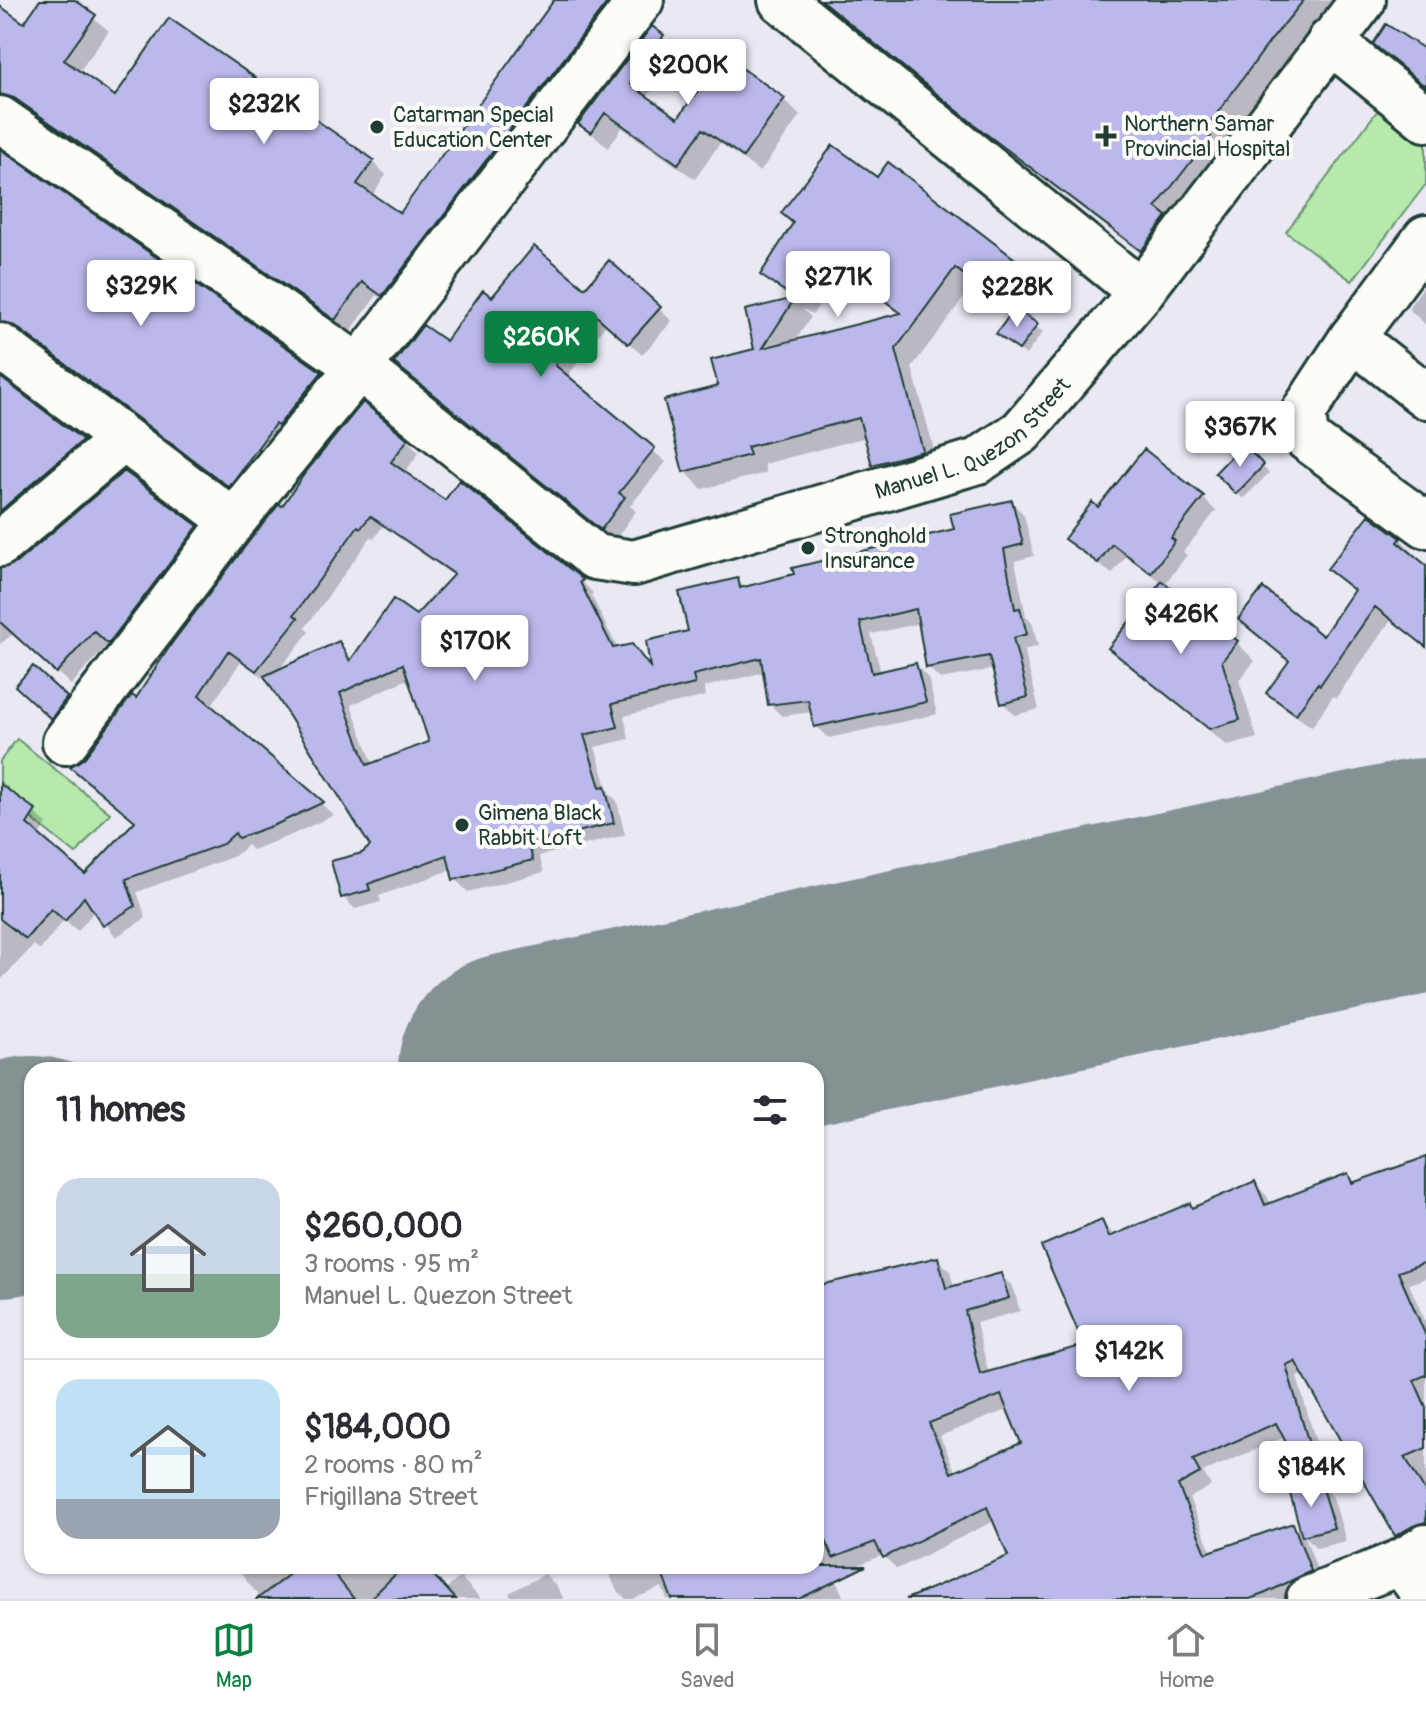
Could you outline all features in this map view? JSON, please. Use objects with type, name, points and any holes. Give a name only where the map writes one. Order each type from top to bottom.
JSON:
[{"type":"street","points":[[65,742],[233,521],[359,367],[641,0]]},
{"type":"street","points":[[781,0],[1141,292]]},
{"type":"street","name":"Manuel L. Quezon Street","points":[[359,367],[595,557],[634,563],[978,461],[1021,432],[1141,292],[1363,0]]},
{"type":"street","points":[[1330,41],[1426,119]]},
{"type":"street","points":[[0,119],[359,367]]},
{"type":"street","points":[[1426,238],[1352,338],[1303,413],[1306,438],[1426,525]]},
{"type":"street","points":[[1352,338],[1426,396]]},
{"type":"street","points":[[0,346],[233,521]]},
{"type":"street","points":[[0,544],[123,439]]},
{"type":"street","points":[[1309,1599],[1418,1569]]},
{"type":"green space","points":[[1384,102],[1426,133],[1426,184],[1352,281],[1286,232]]},
{"type":"green space","points":[[17,739],[110,813],[76,854],[0,793],[0,761]]},
{"type":"building","points":[[40,0],[75,0],[96,15],[64,60],[115,96],[169,18],[374,160],[357,184],[400,213],[554,0],[609,0],[382,296],[362,282],[335,320],[14,98],[0,94],[0,6],[24,23]]},
{"type":"building","name":"Northern Samar Provincial Hospital","points":[[821,0],[1304,0],[1204,131],[1211,136],[1156,207],[1167,216],[1141,251],[985,133]]},
{"type":"building","points":[[1386,24],[1426,50],[1426,87],[1373,44]]},
{"type":"building","points":[[652,26],[664,35],[630,84],[678,118],[723,55],[785,98],[743,157],[703,129],[678,164],[605,113],[591,133],[578,124]]},
{"type":"building","points":[[833,145],[877,177],[888,162],[1019,262],[992,296],[955,268],[896,349],[923,451],[872,465],[859,418],[747,447],[750,455],[683,472],[664,400],[718,386],[711,360],[754,349],[745,310],[795,298],[760,275],[793,223],[781,213]],"holes":[[[823,254],[901,313],[763,348]]]},
{"type":"building","points":[[0,149],[322,372],[278,426],[275,424],[229,487],[15,326],[0,322]]},
{"type":"building","points":[[534,246],[585,288],[609,260],[661,307],[628,344],[593,313],[555,365],[655,448],[619,493],[625,497],[601,530],[394,363],[423,325],[446,341],[483,290],[492,297]]},
{"type":"building","points":[[1015,308],[1038,324],[1019,350],[996,334]]},
{"type":"building","points":[[0,377],[83,440],[0,511]]},
{"type":"building","points":[[363,402],[408,439],[391,462],[445,500],[459,480],[580,577],[613,648],[632,644],[650,667],[646,641],[688,631],[679,592],[738,578],[740,588],[794,574],[792,568],[954,529],[950,514],[1012,500],[1023,544],[1004,549],[1015,609],[1020,608],[1027,634],[1013,638],[1028,697],[1001,704],[989,656],[926,668],[916,609],[860,622],[872,673],[916,663],[926,702],[814,727],[808,700],[768,705],[761,658],[693,675],[695,684],[612,704],[618,727],[584,735],[600,787],[605,786],[614,823],[528,844],[533,860],[453,880],[447,855],[368,884],[370,890],[341,898],[331,861],[362,853],[370,846],[264,676],[339,641],[350,661],[393,599],[416,615],[454,574],[370,516],[361,528],[358,526],[294,615],[298,618],[256,671],[228,651],[199,695],[324,802],[277,824],[238,838],[235,833],[223,844],[126,879],[135,906],[103,926],[84,897],[65,921],[51,909],[26,939],[0,919],[0,784],[36,810],[27,824],[85,874],[135,821],[70,767],[85,757],[132,695],[136,698],[172,643]],"holes":[[[403,664],[429,742],[367,765],[340,693]]]},
{"type":"building","points":[[1243,444],[1264,465],[1236,494],[1215,473]]},
{"type":"building","points":[[1144,449],[1204,496],[1171,538],[1175,541],[1151,573],[1112,544],[1098,563],[1064,539],[1092,502],[1098,507]]},
{"type":"building","points":[[124,471],[198,526],[108,644],[94,631],[56,673],[0,622],[0,568],[16,563]]},
{"type":"building","points":[[1369,515],[1401,538],[1398,542],[1426,565],[1426,647],[1375,607],[1296,714],[1266,693],[1289,661],[1238,619],[1263,588],[1323,636],[1354,590],[1327,569]]},
{"type":"building","points":[[1162,581],[1238,641],[1222,661],[1240,720],[1209,729],[1108,648]]},
{"type":"building","points":[[33,666],[67,697],[51,719],[15,686]]},
{"type":"building","points":[[1426,1157],[1426,1262],[1398,1272],[1426,1336],[1426,1375],[1414,1380],[1426,1407],[1426,1448],[1405,1457],[1426,1493],[1426,1522],[1395,1536],[1295,1361],[1286,1365],[1318,1475],[1305,1480],[1276,1423],[1193,1460],[1200,1473],[1178,1485],[1206,1553],[1293,1523],[1311,1571],[1266,1593],[1250,1599],[906,1599],[1008,1556],[987,1507],[883,1558],[875,1542],[833,1558],[824,1535],[824,1284],[938,1257],[946,1288],[1001,1273],[1009,1298],[965,1311],[980,1374],[1084,1345],[1041,1246],[1102,1220],[1109,1237],[1190,1203],[1192,1208],[1255,1181],[1265,1205],[1348,1173],[1352,1183]],"holes":[[[1001,1395],[1021,1443],[951,1473],[929,1423]]]},
{"type":"building","points":[[1320,1482],[1334,1528],[1302,1536],[1289,1490]]},
{"type":"building","points":[[824,1566],[866,1566],[799,1599],[672,1599],[662,1574],[824,1574]]},
{"type":"building","points":[[290,1574],[334,1574],[354,1599],[257,1599]]},
{"type":"building","points":[[396,1574],[433,1574],[456,1599],[370,1599]]},
{"type":"runway","points":[[552,1062],[1426,875]]},
{"type":"runway","points":[[0,1180],[24,1175]]},
{"type":"place","name":"Catarman Special Education Center","points":[[377,127]]},
{"type":"place","name":"Northern Samar Provincial Hospital","points":[[1106,136]]},
{"type":"place","name":"Stronghold Insurance","points":[[808,548]]},
{"type":"place","name":"Gimena Black Rabbit Loft","points":[[462,825]]}]
